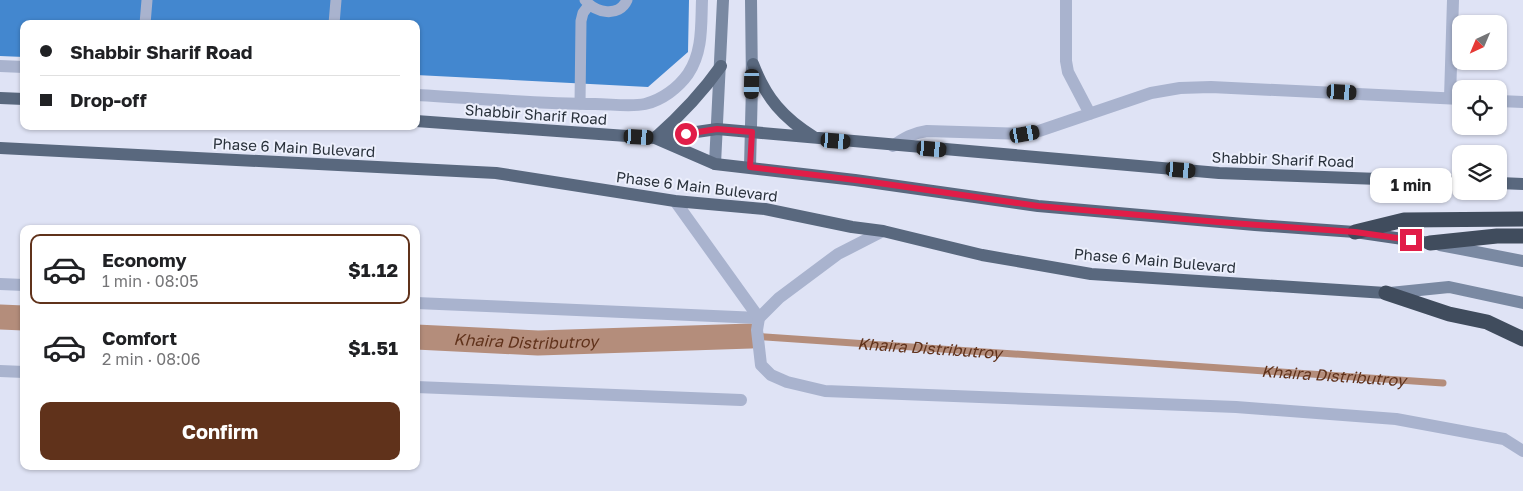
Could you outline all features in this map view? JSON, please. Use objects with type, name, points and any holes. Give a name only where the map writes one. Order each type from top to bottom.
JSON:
[{"type":"highway","points":[[1355,232],[1404,220],[1523,220]]},
{"type":"highway","points":[[1430,243],[1497,236],[1523,236]]},
{"type":"highway","points":[[1386,293],[1449,314],[1487,322],[1523,339]]},
{"type":"main road","points":[[715,164],[723,0]]},
{"type":"main road","points":[[750,167],[752,132],[751,0]]},
{"type":"main road","points":[[752,64],[764,89],[776,107],[800,129],[817,139]]},
{"type":"main road","points":[[721,66],[684,111],[655,138],[715,164],[865,181],[1038,206],[1235,224],[1355,232],[1430,243],[1523,261]]},
{"type":"main road","points":[[0,98],[20,99]]},
{"type":"main road","name":"Shabbir Sharif Road","points":[[420,121],[655,138],[717,129],[893,146],[1219,173],[1452,182]]},
{"type":"main road","name":"Phase 6 Main Bulevard","points":[[0,148],[496,173],[675,201],[765,209],[852,227],[883,231],[982,255],[1091,274],[1386,293]]},
{"type":"main road","points":[[1507,183],[1523,184]]},
{"type":"main road","points":[[1386,293],[1449,287],[1523,303]]},
{"type":"street","points":[[420,95],[580,104],[643,104],[655,101],[678,86],[688,74],[696,59],[700,41],[702,0]]},
{"type":"street","points":[[1066,0],[1066,61],[1068,72],[1090,114]]},
{"type":"street","points":[[1453,0],[1455,80]]},
{"type":"street","points":[[0,66],[20,67]]},
{"type":"street","points":[[893,146],[916,132],[927,131],[1025,134],[1039,131],[1150,93],[1180,88],[1211,87],[1452,99]]},
{"type":"street","points":[[1507,101],[1523,102]]},
{"type":"street","points":[[675,201],[758,324],[761,364],[771,375],[787,382],[825,391],[1236,407],[1396,419],[1504,439],[1523,451]]},
{"type":"street","points":[[758,324],[780,298],[838,254],[883,231]]},
{"type":"street","points":[[0,284],[20,285]]},
{"type":"street","points":[[420,303],[758,324]]},
{"type":"street","points":[[0,371],[20,372]]},
{"type":"street","points":[[420,388],[741,400]]},
{"type":"lane","points":[[145,20],[147,0]]},
{"type":"lane","points":[[334,20],[336,0]]},
{"type":"lane","points":[[580,104],[582,21],[587,3],[601,12],[614,11],[625,4],[627,0]]},
{"type":"building","points":[[0,0],[689,0],[688,52],[648,87],[420,75],[420,20],[20,20],[20,57],[0,56]]},
{"type":"waterway","name":"Khaira Distributroy","points":[[0,317],[20,318]]},
{"type":"waterway","name":"Khaira Distributroy","points":[[751,336],[1443,383]]},
{"type":"waterway","name":"Khaira Distributroy","points":[[420,337],[538,343],[751,336]]},
{"type":"route","points":[[686,134],[717,129],[752,132],[750,167],[939,191],[1038,206],[1355,232],[1411,240]]}]
